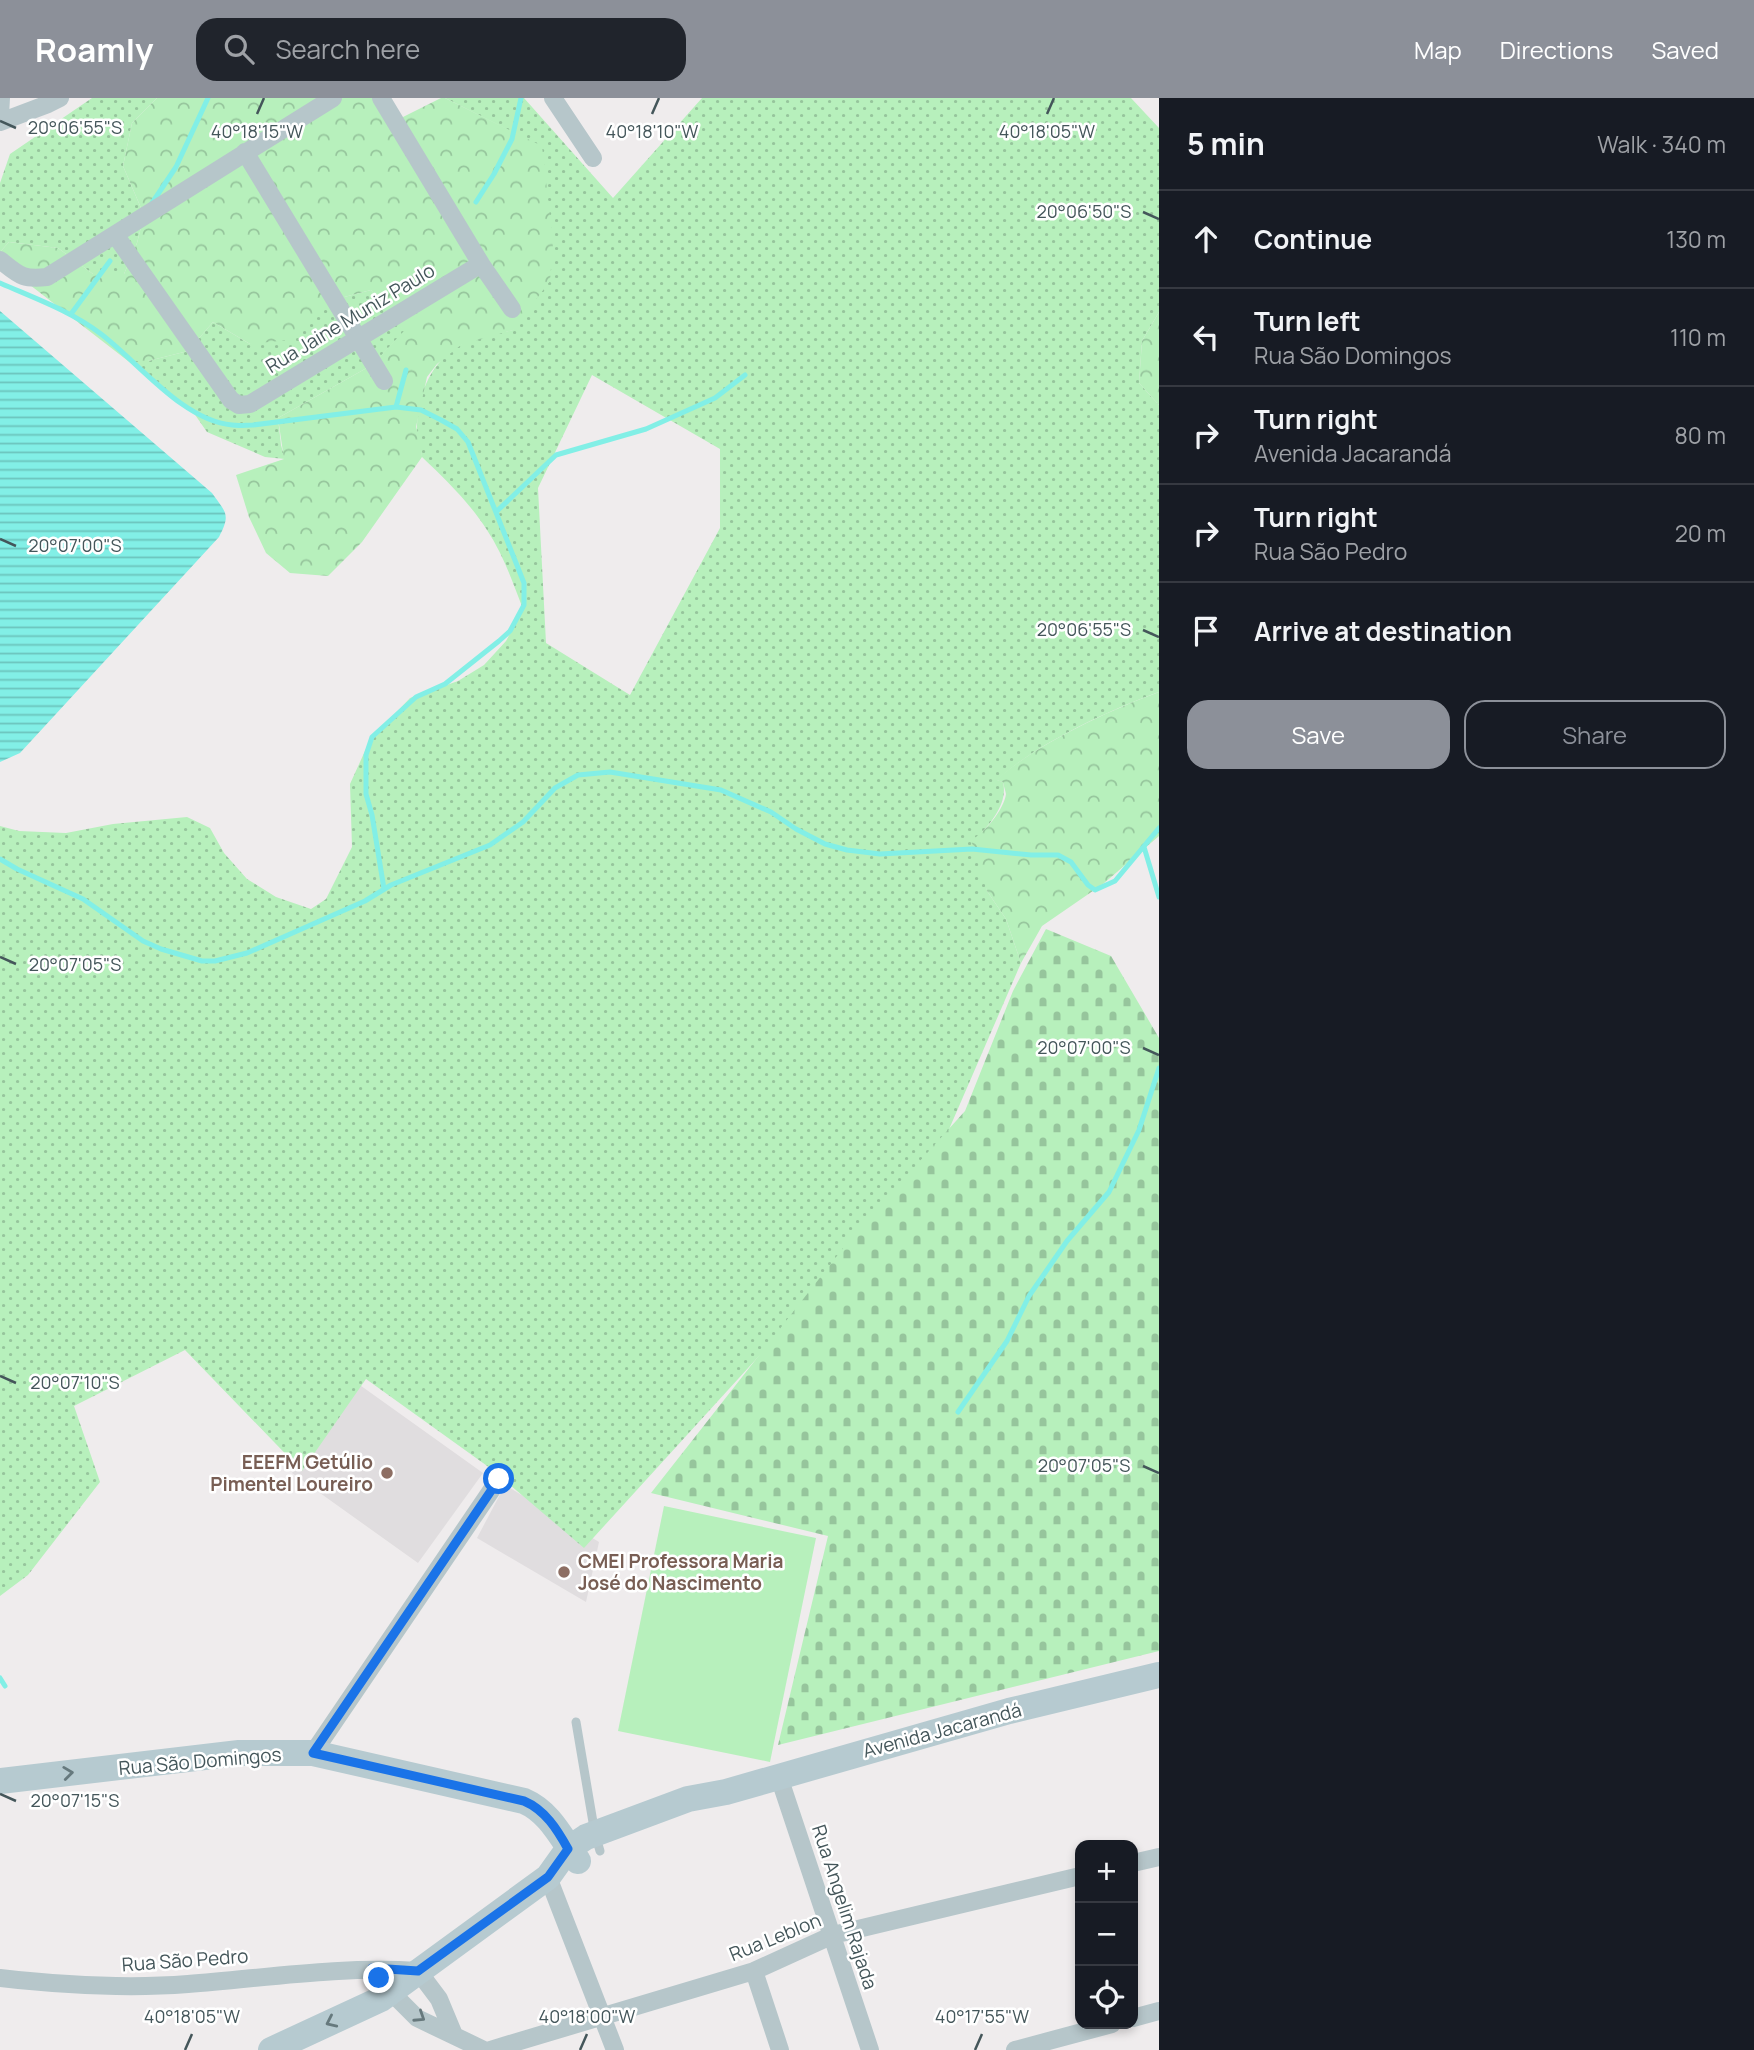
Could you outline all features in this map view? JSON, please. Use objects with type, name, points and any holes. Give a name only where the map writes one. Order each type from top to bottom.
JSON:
[{"type":"main road","name":"Avenida Jacarandá","points":[[585,1849],[688,1799],[779,1777],[997,1714],[1159,1675]]},
{"type":"main road","name":"Rua São Domingos","points":[[0,1781],[239,1754],[313,1753],[524,1801],[537,1807],[556,1828],[585,1849]]},
{"type":"main road","points":[[271,2050],[386,1995],[585,1849]]},
{"type":"street","points":[[0,115],[1,98]]},
{"type":"street","points":[[0,122],[60,98]]},
{"type":"street","points":[[0,260],[16,273],[29,279],[47,277],[333,98]]},
{"type":"street","points":[[381,98],[481,264],[512,309]]},
{"type":"street","points":[[553,98],[593,158]]},
{"type":"street","points":[[245,152],[384,382]]},
{"type":"street","name":"Rua Jaine Muniz Paulo","points":[[116,236],[231,400],[239,405],[250,404],[481,264]]},
{"type":"street","points":[[313,1753],[499,1479]]},
{"type":"street","name":"Rua Angelim Rajada","points":[[779,1777],[870,2050]]},
{"type":"street","points":[[1138,1862],[1159,1857]]},
{"type":"street","points":[[548,1877],[615,2050]]},
{"type":"street","name":"Rua Leblon","points":[[490,2050],[754,1970],[833,1935],[1075,1877]]},
{"type":"street","points":[[372,1968],[386,1995],[417,2018],[484,2050]]},
{"type":"street","name":"Rua São Pedro","points":[[0,1978],[75,1986],[186,1984],[372,1968],[418,1971]]},
{"type":"street","points":[[754,1970],[780,2050]]},
{"type":"street","points":[[418,1971],[439,1999],[454,2035]]},
{"type":"street","points":[[1138,2017],[1159,2011]]},
{"type":"street","points":[[1015,2050],[1093,2029]]},
{"type":"lane","points":[[576,1722],[585,1849]]},
{"type":"shaded area","name":"EEEFM Getúlio Pimentel Loureiro","points":[[357,1383],[483,1473],[418,1563],[292,1473]]},
{"type":"shaded area","name":"CMEI Professora Maria José do Nascimento","points":[[505,1485],[599,1542],[586,1602],[477,1538]]},
{"type":"green space","points":[[92,98],[157,98],[132,123],[123,166],[144,215],[137,243],[124,274],[93,274],[58,248],[9,242],[0,252],[0,183],[10,154]]},
{"type":"green space","points":[[157,98],[387,98],[401,118],[445,98],[542,146],[553,242],[550,281],[513,330],[461,345],[437,364],[427,377],[416,427],[422,457],[362,542],[328,576],[290,573],[266,553],[249,517],[236,475],[284,459],[278,418],[372,365],[404,331],[371,290],[329,301],[289,340],[250,344],[213,322],[188,351],[148,361],[128,361],[30,285],[0,252],[9,242],[58,248],[93,274],[124,274],[137,243],[144,215],[123,166],[132,123]]},
{"type":"green space","points":[[445,98],[524,98],[613,198],[702,98],[1131,98],[1159,128],[1159,312],[1142,341],[1139,383],[1159,405],[1159,692],[1074,729],[1032,754],[997,780],[1003,782],[1001,804],[994,818],[979,836],[987,891],[1006,919],[1021,963],[934,1164],[584,1548],[490,1468],[366,1379],[302,1471],[185,1350],[74,1406],[100,1482],[28,1575],[0,1596],[0,826],[19,831],[66,833],[113,824],[187,817],[210,828],[224,853],[247,879],[276,897],[311,909],[326,899],[352,847],[350,784],[370,740],[410,698],[458,681],[484,665],[506,641],[523,609],[493,539],[465,501],[422,457],[417,425],[420,401],[428,379],[441,360],[466,342],[513,330],[542,147]],"holes":[[[592,375],[720,449],[720,528],[630,695],[546,643],[538,488]]]},
{"type":"green space","points":[[371,290],[405,331],[372,365],[278,418],[285,459],[265,457],[207,432],[191,409],[128,361],[148,361],[188,351],[213,322],[250,344],[329,301]]},
{"type":"green space","points":[[1159,312],[1159,405],[1139,383],[1142,341]]},
{"type":"green space","points":[[1159,692],[1159,836],[1103,884],[1042,926],[1021,963],[1006,919],[987,891],[971,840],[982,832],[1002,807],[1006,794],[1003,782],[996,780],[1052,741]]},
{"type":"green space","points":[[1046,929],[1111,956],[1159,1038],[1159,1651],[778,1745],[828,1536],[651,1493],[855,1233],[965,1111],[1013,991]]},
{"type":"green space","points":[[664,1506],[816,1538],[770,1762],[618,1731]]},
{"type":"water","points":[[0,311],[212,493],[224,510],[226,518],[219,537],[20,753],[0,762]]},
{"type":"waterway","points":[[152,203],[176,167],[208,98]]},
{"type":"waterway","points":[[476,202],[512,139],[521,98]]},
{"type":"waterway","points":[[71,314],[110,261]]},
{"type":"waterway","points":[[0,283],[77,318],[101,334],[179,402],[214,421],[253,425],[396,407],[421,410],[457,429],[468,442],[524,583],[524,605],[510,631],[499,641],[445,684],[416,697],[372,737],[366,755],[366,794],[384,889]]},
{"type":"waterway","points":[[396,407],[406,370]]},
{"type":"waterway","points":[[496,512],[556,455],[646,429],[715,398],[745,375]]},
{"type":"waterway","points":[[0,859],[83,899],[143,941],[202,961],[215,961],[247,953],[365,901],[391,885],[490,845],[523,822],[555,788],[578,775],[610,772],[721,790],[771,812],[825,844],[847,850],[880,854],[972,849],[1058,855],[1071,862],[1095,890],[1115,881],[1159,828]]},
{"type":"waterway","points":[[1144,847],[1159,897]]},
{"type":"waterway","points":[[958,1412],[1007,1341],[1029,1296],[1067,1241],[1109,1192],[1139,1130],[1159,1068]]},
{"type":"waterway","points":[[0,1678],[5,1686]]},
{"type":"place","name":"EEEFM Getúlio Pimentel Loureiro","points":[[387,1473]]},
{"type":"place","name":"CMEI Professora Maria José do Nascimento","points":[[564,1572]]},
{"type":"route","points":[[379,1978],[372,1968],[418,1971],[548,1877],[568,1849],[556,1828],[537,1807],[524,1801],[313,1753],[499,1479]]}]
